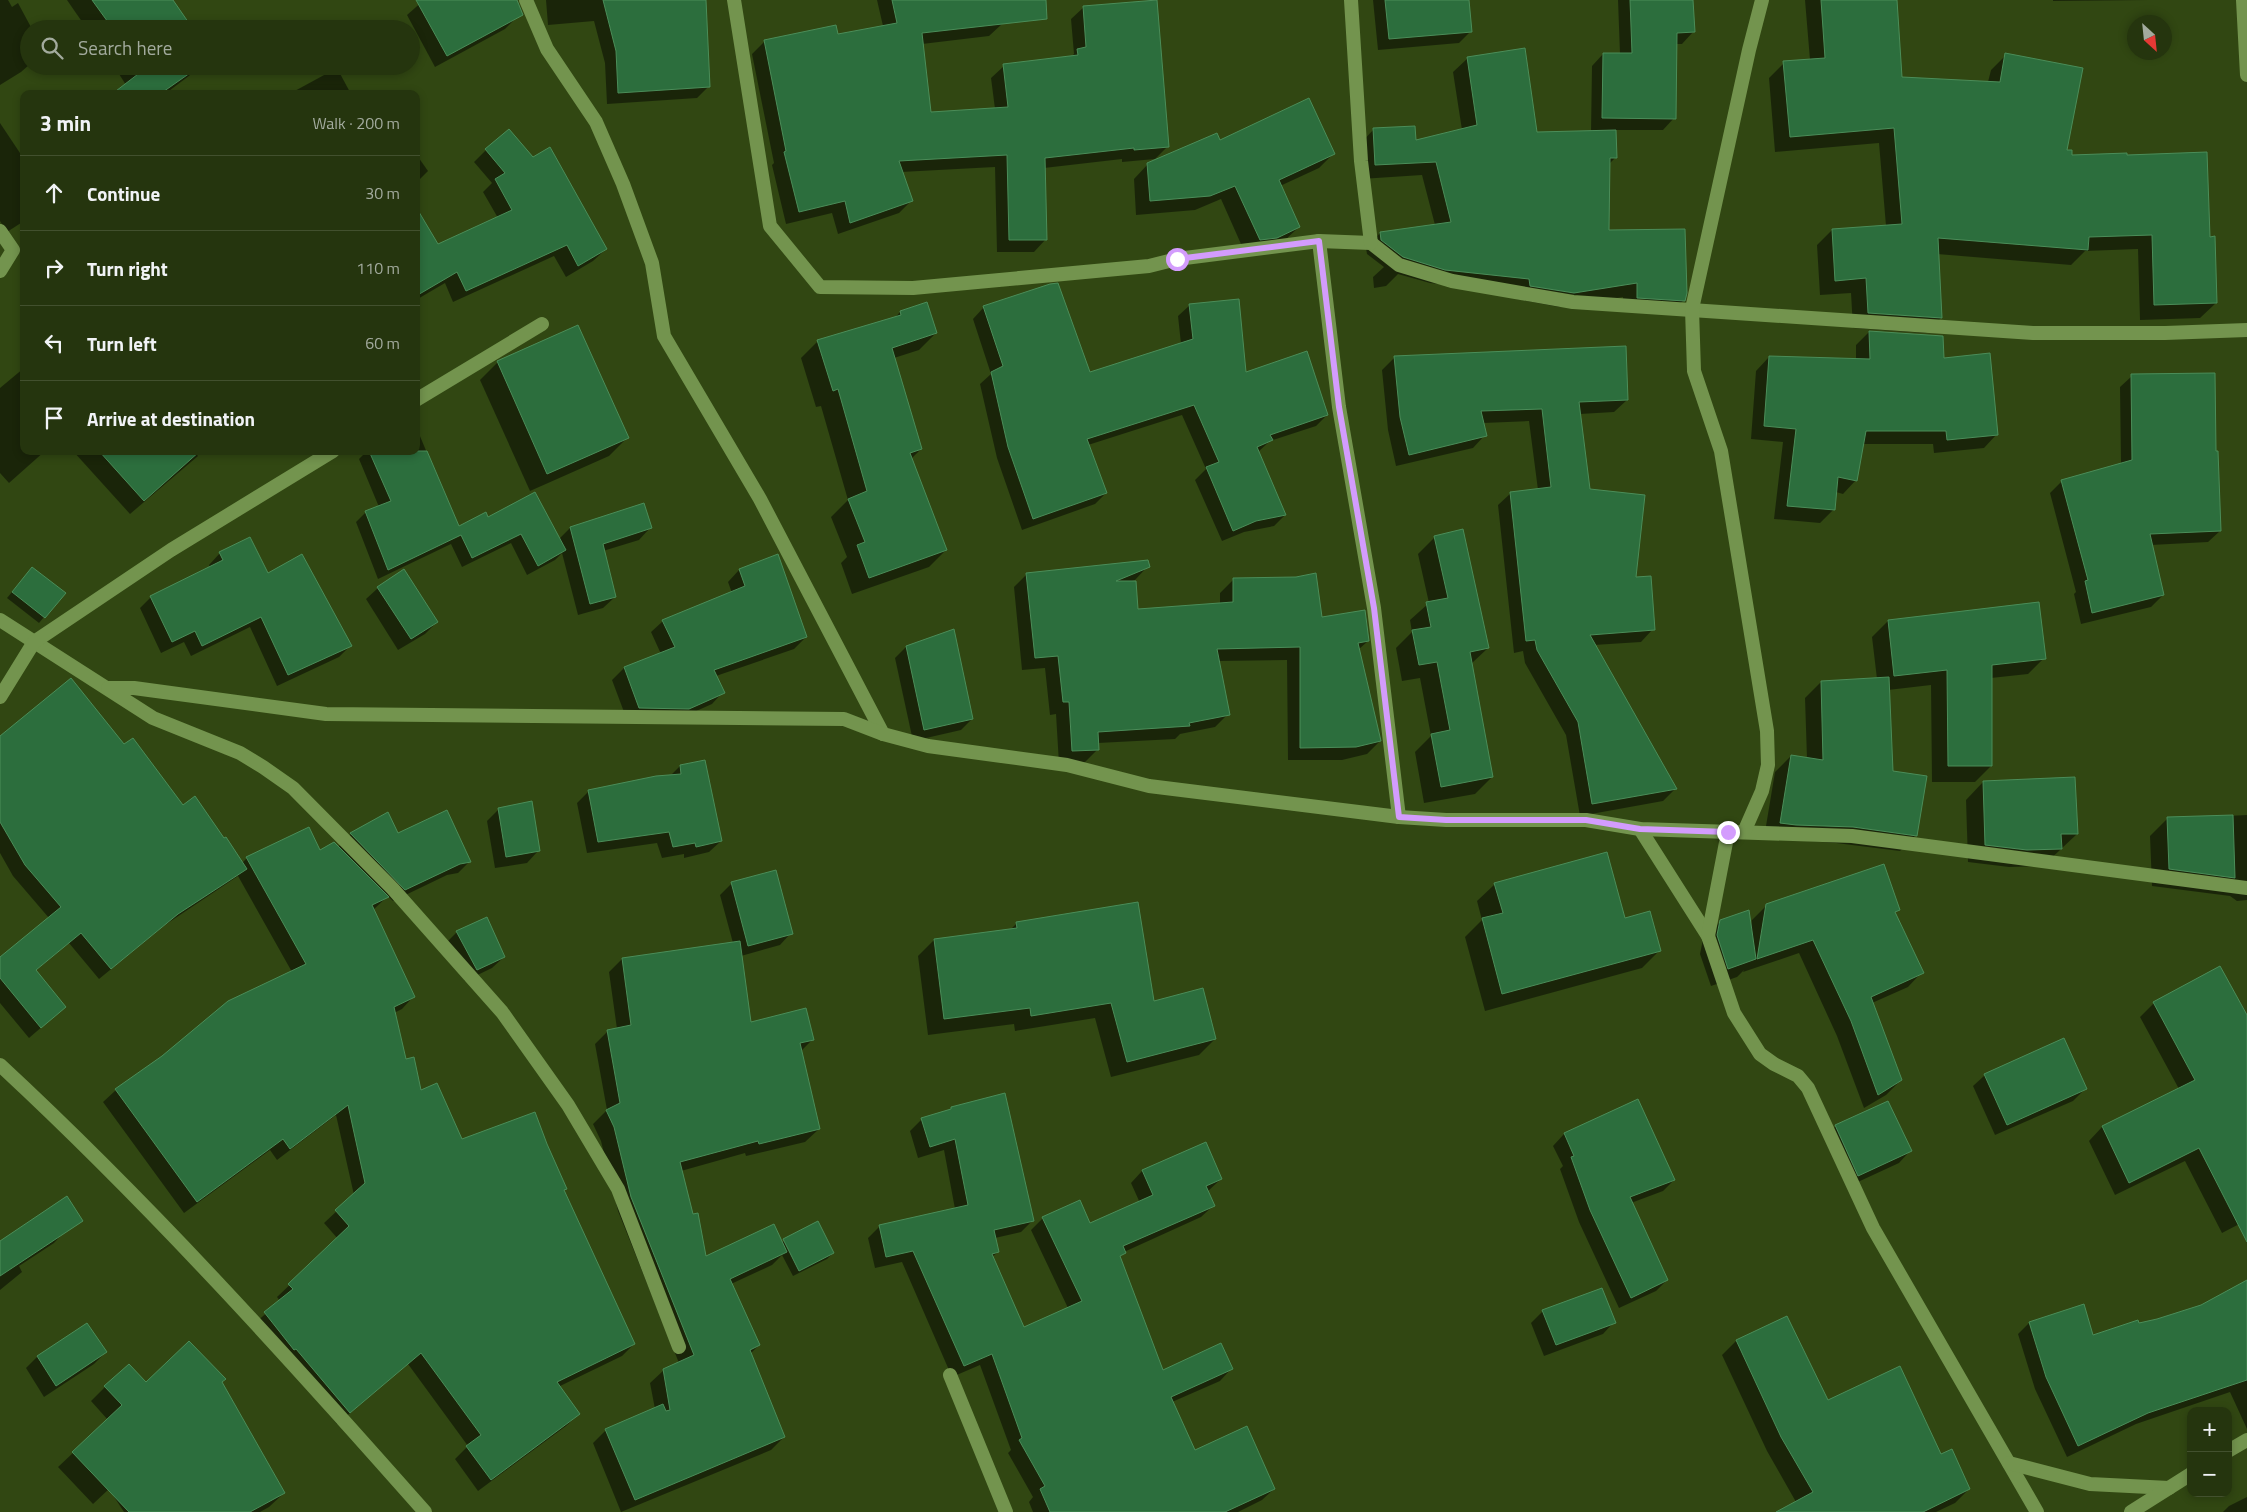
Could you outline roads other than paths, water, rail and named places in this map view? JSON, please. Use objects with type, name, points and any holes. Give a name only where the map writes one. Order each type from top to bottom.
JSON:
[{"type":"street","points":[[526,0],[547,49],[596,122],[624,184],[652,263],[664,336],[760,499],[883,734]]},
{"type":"street","points":[[734,0],[770,226],[820,287],[913,288],[1149,266],[1177,259],[1319,241],[1371,243],[1399,265],[1452,281],[1573,302],[2033,333],[2165,333],[2247,330]]},
{"type":"street","points":[[1351,0],[1361,161],[1371,243]]},
{"type":"street","points":[[1744,832],[1762,791],[1766,774],[1768,765],[1767,731],[1721,451],[1694,371],[1692,309],[1749,50],[1762,0]]},
{"type":"street","points":[[2243,0],[2247,75]]},
{"type":"street","points":[[0,231],[13,250],[0,271]]},
{"type":"street","points":[[1319,241],[1339,407],[1374,608],[1399,817]]},
{"type":"street","points":[[420,398],[542,324]]},
{"type":"street","points":[[0,697],[34,642],[171,550],[326,455]]},
{"type":"street","points":[[0,620],[153,718],[240,753],[293,788],[392,889],[502,1012],[568,1105],[618,1190],[679,1348]]},
{"type":"street","points":[[108,688],[134,688],[326,714],[844,719],[883,734],[950,750],[1067,764],[1149,786],[1399,817],[1446,820],[1586,820],[1640,829],[1852,836],[2247,888]]},
{"type":"street","points":[[1640,829],[1708,936],[1734,1013],[1760,1054],[1774,1064],[1798,1076],[1808,1088],[1873,1228],[2037,1512]]},
{"type":"street","points":[[1708,936],[1728,832]]},
{"type":"street","points":[[0,1065],[79,1138],[177,1240],[291,1361],[425,1512]]},
{"type":"street","points":[[950,1375],[1006,1512]]},
{"type":"street","points":[[2232,1449],[2247,1440]]},
{"type":"street","points":[[2009,1463],[2090,1484],[2169,1488]]},
{"type":"street","points":[[2131,1512],[2187,1477]]}]
